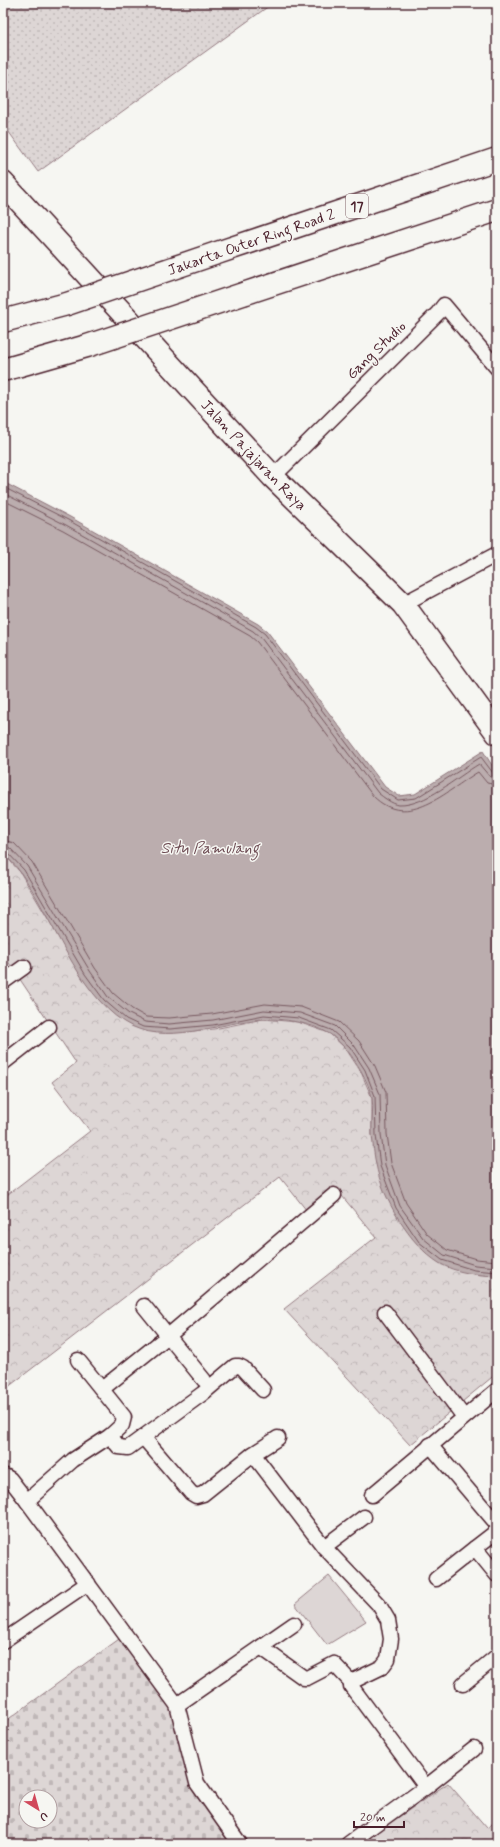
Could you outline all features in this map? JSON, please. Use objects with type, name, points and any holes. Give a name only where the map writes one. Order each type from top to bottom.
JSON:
[{"type":"main road","name":"Jakarta Outer Ring Road 2","points":[[3,322],[66,304],[497,160]]},
{"type":"main road","name":"Jalan Pajajaran Raya","points":[[3,183],[273,477],[403,604],[497,733]]},
{"type":"main road","points":[[3,370],[87,346],[497,210]]},
{"type":"street","name":"Gang Studio","points":[[273,477],[438,313],[444,305],[497,368]]},
{"type":"street","points":[[403,604],[497,554]]},
{"type":"street","points":[[3,982],[24,966]]},
{"type":"street","points":[[3,1063],[49,1027]]},
{"type":"street","points":[[102,1389],[168,1336],[334,1195]]},
{"type":"street","points":[[144,1306],[204,1380]]},
{"type":"street","points":[[385,1312],[464,1417]]},
{"type":"street","points":[[28,1501],[74,1460],[110,1436],[122,1425],[124,1417],[78,1360]]},
{"type":"street","points":[[110,1436],[119,1447],[128,1448],[235,1366],[243,1368],[263,1390]]},
{"type":"street","points":[[372,1495],[497,1390]]},
{"type":"street","points":[[144,1437],[191,1493],[196,1496],[203,1494],[253,1454],[278,1438]]},
{"type":"street","points":[[430,1445],[497,1524]]},
{"type":"street","points":[[253,1454],[324,1547],[385,1612],[391,1627],[391,1650],[388,1659],[382,1666],[351,1682]]},
{"type":"street","points":[[4,1474],[28,1501],[177,1705],[197,1783],[240,1844]]},
{"type":"street","points":[[324,1547],[364,1516]]},
{"type":"street","points":[[436,1579],[497,1531]]},
{"type":"street","points":[[475,1548],[497,1575]]},
{"type":"street","points":[[3,1640],[88,1583]]},
{"type":"street","points":[[177,1705],[262,1648],[294,1624]]},
{"type":"street","points":[[262,1648],[304,1678],[307,1678],[334,1664],[351,1682],[354,1690],[426,1787]]},
{"type":"street","points":[[463,1684],[497,1656]]},
{"type":"street","points":[[348,1844],[426,1787],[474,1749]]},
{"type":"green space","points":[[3,3],[273,3],[38,172],[3,124]]},
{"type":"green space","points":[[3,853],[20,872],[82,976],[102,1003],[170,1033],[214,1029],[263,1019],[298,1022],[329,1033],[346,1049],[361,1072],[372,1098],[372,1135],[473,1274],[497,1276],[497,1373],[410,1445],[284,1309],[376,1237],[337,1190],[307,1211],[280,1177],[3,1391],[3,1198],[90,1131],[52,1082],[76,1063],[3,954]]},
{"type":"green space","points":[[329,1576],[366,1621],[327,1645],[295,1604]]},
{"type":"green space","points":[[126,1634],[174,1706],[198,1791],[231,1844],[3,1844],[3,1723]]},
{"type":"green space","points":[[448,1783],[487,1828],[497,1820],[497,1844],[375,1844],[370,1837]]},
{"type":"water","name":"Situ Pamulang","points":[[3,480],[5,483],[70,517],[258,624],[267,631],[385,787],[399,796],[415,794],[483,751],[497,773],[497,1276],[460,1271],[439,1263],[418,1245],[399,1220],[384,1191],[376,1164],[372,1135],[373,1102],[370,1091],[365,1078],[353,1058],[335,1038],[314,1026],[279,1019],[246,1021],[174,1033],[157,1033],[140,1029],[124,1022],[107,1009],[79,974],[33,891],[19,870],[3,853]]}]
